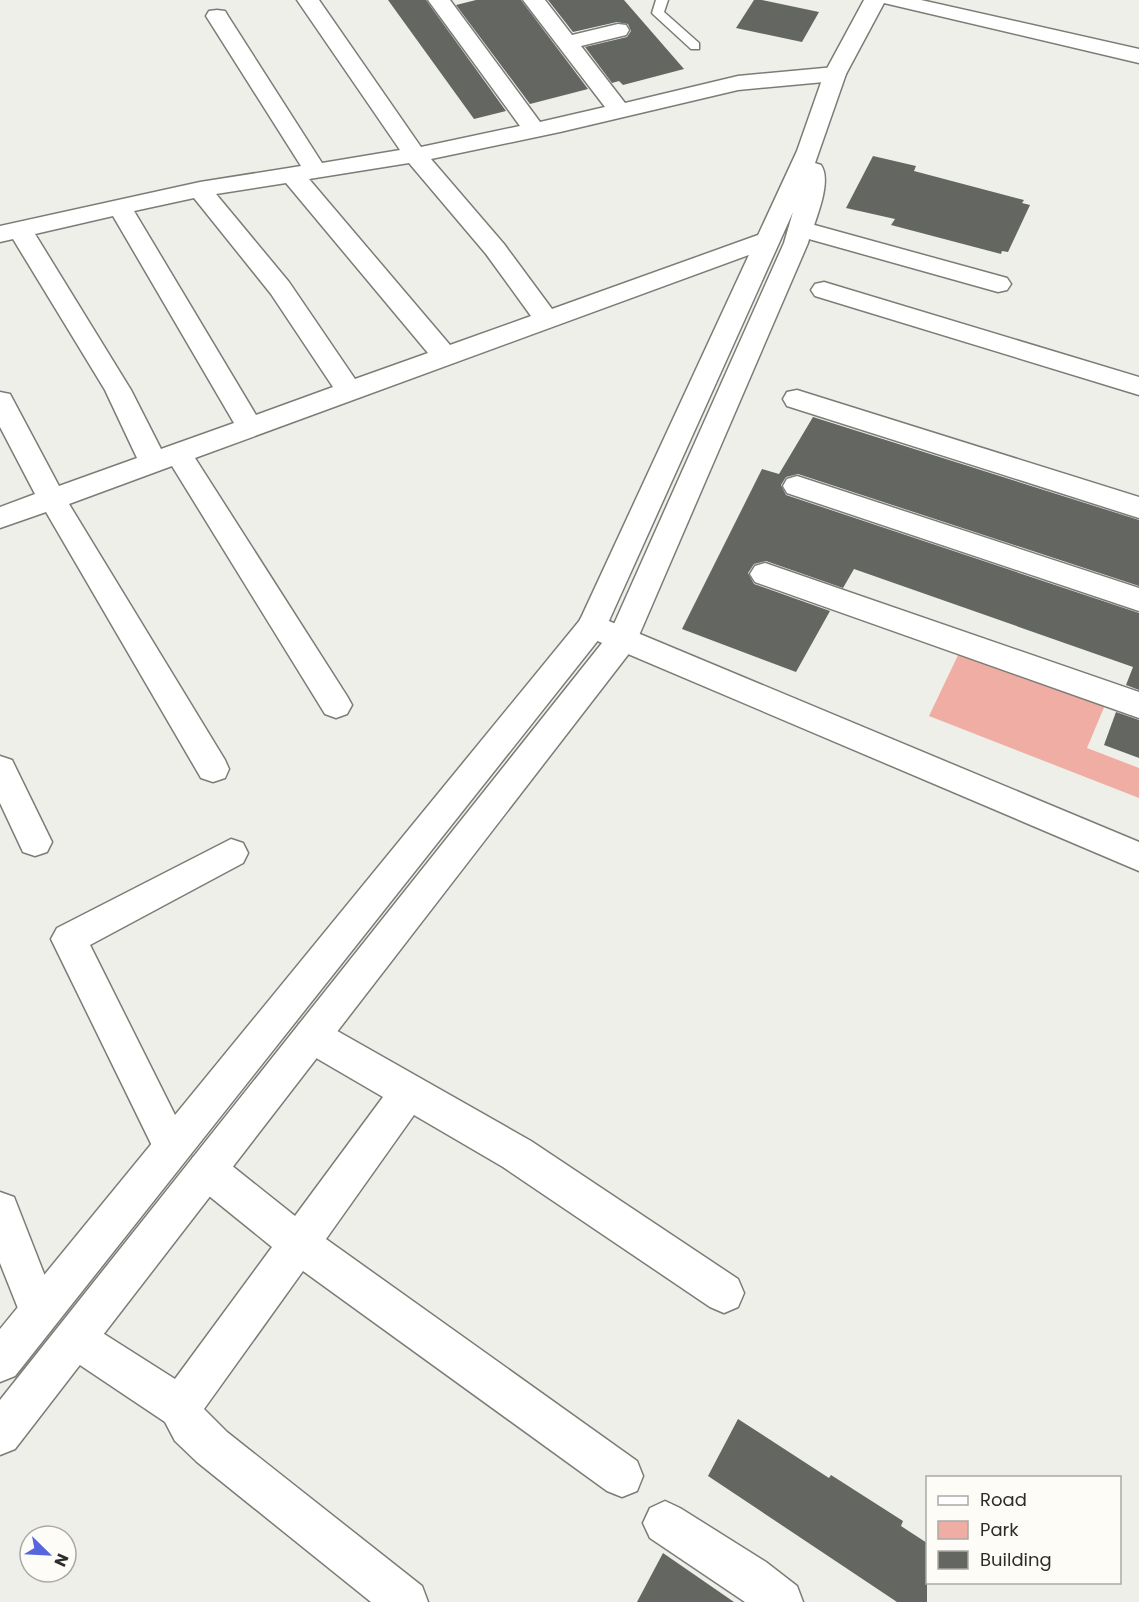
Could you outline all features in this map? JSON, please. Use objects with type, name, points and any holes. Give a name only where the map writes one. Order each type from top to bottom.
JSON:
[{"type":"street","points":[[308,0],[415,155],[495,249],[547,320]]},
{"type":"street","points":[[439,0],[534,130]]},
{"type":"street","points":[[534,0],[620,111]]},
{"type":"street","points":[[0,1361],[592,626],[809,151],[835,74],[874,0]]},
{"type":"street","points":[[893,0],[1139,56]]},
{"type":"street","points":[[980,0],[1139,36]]},
{"type":"street","points":[[217,16],[303,171],[445,357]]},
{"type":"street","points":[[567,43],[618,30]]},
{"type":"street","points":[[336,705],[10,232],[200,189],[415,155],[738,83],[835,74]]},
{"type":"street","points":[[0,1434],[623,639],[800,229],[815,181],[809,151]]},
{"type":"street","points":[[200,189],[280,288],[349,391]]},
{"type":"street","points":[[119,206],[250,427]]},
{"type":"street","points":[[800,229],[998,284]]},
{"type":"street","points":[[0,518],[767,240]]},
{"type":"street","points":[[824,290],[1139,386]]},
{"type":"street","points":[[797,399],[1139,508]]},
{"type":"street","points":[[0,401],[52,500],[213,769]]},
{"type":"street","points":[[797,486],[1139,600]]},
{"type":"street","points":[[765,574],[1139,705]]},
{"type":"street","points":[[592,626],[1139,856]]},
{"type":"street","points":[[0,769],[35,842]]},
{"type":"street","points":[[172,1147],[69,939],[231,853]]},
{"type":"street","points":[[312,1036],[408,1093],[469,1125],[724,1293]]},
{"type":"street","points":[[180,1407],[408,1093]]},
{"type":"street","points":[[207,1170],[298,1243],[622,1476]]},
{"type":"street","points":[[0,1211],[39,1312]]},
{"type":"street","points":[[76,1339],[180,1407],[190,1426],[212,1447],[406,1602]]},
{"type":"street","points":[[665,1522],[750,1578],[781,1602]]},
{"type":"lane","points":[[662,0],[658,13],[695,46]]},
{"type":"green space","points":[[960,651],[1105,705],[1087,748],[1139,768],[1139,798],[929,716]]},
{"type":"building","points":[[388,0],[426,0],[506,111],[474,119]]},
{"type":"building","points":[[476,0],[521,0],[588,89],[530,104],[456,5]]},
{"type":"building","points":[[548,0],[624,0],[684,69],[623,85],[619,81],[612,83],[585,47],[627,37],[631,31],[628,24],[617,22],[573,32]]},
{"type":"building","points":[[754,0],[819,12],[802,42],[736,28]]},
{"type":"building","points":[[873,156],[916,166],[914,171],[1024,200],[1022,203],[1030,205],[1008,252],[1002,251],[1001,254],[891,225],[895,219],[846,208]]},
{"type":"building","points":[[813,417],[1139,520],[1139,586],[798,474],[786,477],[781,485],[786,495],[1139,613],[1139,690],[1126,685],[1133,667],[854,569],[843,588],[766,561],[754,564],[748,573],[754,584],[830,611],[796,672],[682,629],[762,469],[779,474]]},
{"type":"building","points":[[1116,712],[1139,720],[1139,758],[1104,745]]},
{"type":"building","points":[[738,1419],[829,1478],[831,1475],[903,1521],[901,1526],[926,1542],[927,1602],[897,1602],[708,1476]]},
{"type":"building","points":[[663,1553],[734,1602],[637,1602]]}]
